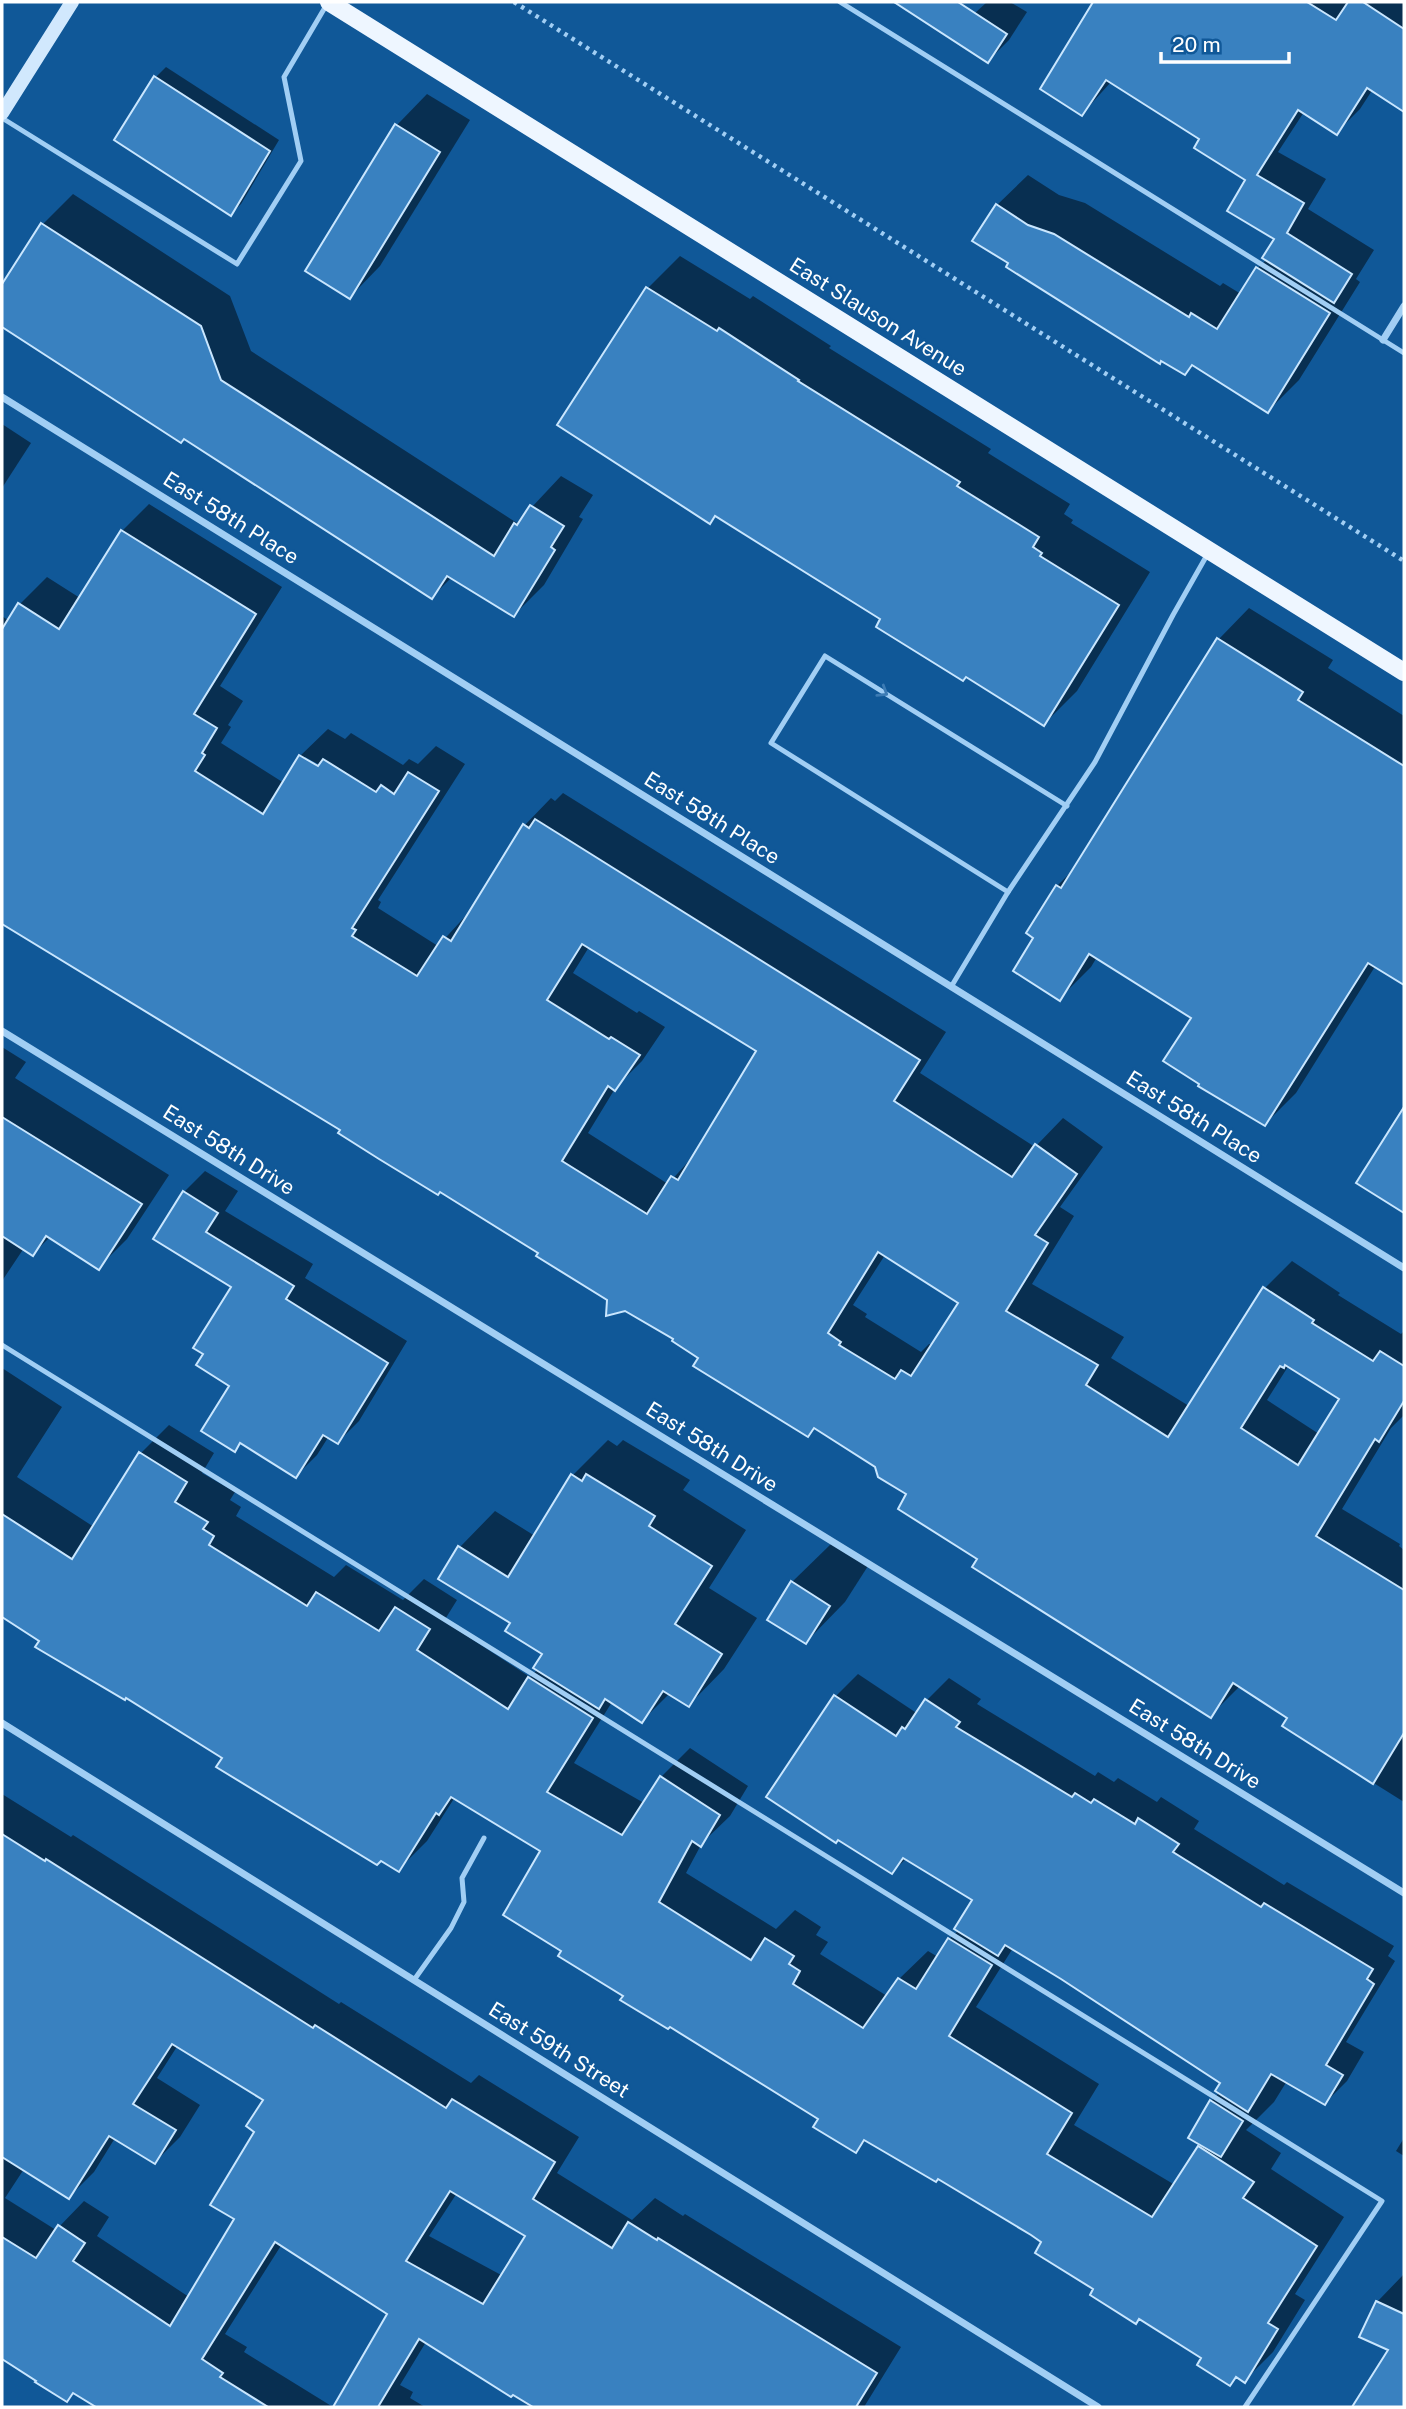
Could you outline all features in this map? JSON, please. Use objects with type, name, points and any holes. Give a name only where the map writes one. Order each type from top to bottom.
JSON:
[{"type":"main road","name":"East Slauson Avenue","points":[[328,2],[1404,672]]},
{"type":"street","points":[[2,113],[72,2]]},
{"type":"street","points":[[1383,340],[1404,306]]},
{"type":"street","name":"East 58th Place","points":[[2,397],[1404,1268]]},
{"type":"street","name":"East 58th Drive","points":[[2,1031],[1404,1892]]},
{"type":"street","name":"East 59th Street","points":[[2,1723],[1098,2407]]},
{"type":"lane","points":[[2,118],[237,264],[301,161],[284,78],[328,2]]},
{"type":"lane","points":[[841,2],[1404,353]]},
{"type":"lane","points":[[951,987],[1007,892],[1095,762],[1173,614],[1210,551]]},
{"type":"lane","points":[[1007,892],[771,743],[825,656],[1067,806]]},
{"type":"lane","points":[[2,1345],[1382,2201],[1245,2407]]},
{"type":"lane","points":[[414,1980],[451,1928],[464,1902],[462,1878],[484,1838]]},
{"type":"path","points":[[514,2],[1404,561]]},
{"type":"building","points":[[894,2],[958,2],[1007,34],[988,63]]},
{"type":"building","points":[[1093,2],[1307,2],[1336,20],[1348,2],[1363,2],[1404,29],[1404,112],[1367,88],[1337,135],[1298,110],[1257,175],[1304,203],[1287,233],[1352,274],[1334,303],[1262,258],[1274,239],[1227,211],[1245,180],[1194,148],[1199,139],[1106,80],[1082,116],[1040,89]]},
{"type":"building","points":[[154,76],[270,151],[231,216],[114,140]]},
{"type":"building","points":[[395,124],[440,152],[350,299],[305,271]]},
{"type":"building","points":[[996,204],[1028,225],[1054,234],[1189,317],[1191,313],[1217,329],[1256,267],[1330,313],[1268,413],[1192,365],[1185,375],[1161,361],[1160,364],[1006,267],[1008,263],[972,241]]},
{"type":"building","points":[[41,223],[201,326],[221,380],[494,556],[514,523],[517,525],[530,505],[564,526],[551,547],[555,550],[514,617],[447,576],[432,599],[184,439],[181,443],[2,327],[2,284]]},
{"type":"building","points":[[646,287],[717,331],[719,328],[798,381],[960,482],[957,486],[1039,537],[1033,547],[1042,553],[1040,556],[1119,605],[1044,726],[966,677],[963,681],[876,627],[880,619],[715,516],[710,524],[557,425]]},
{"type":"building","points":[[121,530],[256,614],[194,714],[217,728],[195,771],[263,814],[299,755],[318,766],[323,759],[376,792],[381,785],[394,794],[408,772],[439,791],[352,928],[356,930],[352,936],[417,976],[443,936],[451,941],[523,824],[529,828],[535,819],[920,1060],[894,1101],[1012,1177],[1035,1144],[1077,1174],[1035,1235],[1048,1243],[1006,1311],[1098,1365],[1086,1385],[1168,1437],[1263,1287],[1314,1320],[1312,1323],[1373,1361],[1380,1351],[1404,1366],[1404,1401],[1379,1442],[1375,1439],[1316,1536],[1404,1590],[1404,1733],[1373,1784],[1282,1726],[1287,1718],[1233,1683],[1211,1718],[972,1567],[977,1559],[898,1509],[906,1494],[878,1477],[875,1467],[814,1428],[808,1437],[693,1366],[698,1358],[672,1341],[673,1339],[625,1311],[606,1316],[607,1300],[536,1256],[538,1253],[440,1192],[438,1195],[379,1159],[338,1133],[340,1130],[2,924],[2,629],[18,603],[59,629]],"holes":[[[582,944],[756,1051],[678,1180],[671,1176],[647,1214],[562,1161],[608,1086],[615,1091],[640,1055],[547,1000]],[[878,1252],[958,1303],[911,1376],[901,1370],[895,1379],[839,1345],[841,1342],[828,1333]],[[1285,1365],[1339,1399],[1298,1465],[1241,1428],[1280,1366],[1284,1368]]]},
{"type":"building","points":[[1217,638],[1303,692],[1298,700],[1404,766],[1404,985],[1368,963],[1265,1126],[1198,1086],[1199,1084],[1163,1061],[1191,1018],[1089,954],[1060,1001],[1013,971],[1033,938],[1026,933],[1056,885],[1061,888]]},
{"type":"building","points":[[1404,1107],[1404,1213],[1356,1183]]},
{"type":"building","points":[[2,1117],[142,1204],[99,1270],[46,1236],[33,1256],[2,1236]]},
{"type":"building","points":[[183,1191],[218,1213],[206,1232],[294,1286],[286,1299],[388,1363],[338,1444],[323,1435],[296,1478],[240,1443],[235,1452],[201,1431],[229,1386],[196,1365],[203,1354],[193,1348],[231,1287],[153,1239]]},
{"type":"building","points":[[139,1452],[187,1482],[175,1502],[208,1522],[203,1529],[214,1536],[209,1545],[307,1606],[316,1592],[379,1631],[395,1607],[430,1629],[417,1650],[508,1709],[528,1677],[593,1718],[547,1792],[622,1835],[660,1776],[720,1815],[701,1847],[692,1841],[659,1902],[751,1960],[765,1938],[794,1956],[789,1964],[800,1971],[793,1984],[863,2028],[898,1978],[916,1989],[948,1938],[992,1965],[949,2036],[1072,2113],[1047,2154],[1152,2217],[1198,2146],[1254,2182],[1243,2198],[1317,2246],[1268,2323],[1278,2329],[1245,2383],[1236,2377],[1230,2386],[1197,2365],[1201,2358],[1139,2319],[1136,2324],[1090,2295],[1093,2289],[1035,2253],[1041,2242],[938,2179],[936,2182],[864,2140],[856,2153],[813,2127],[818,2119],[670,2027],[668,2029],[620,2000],[623,1996],[558,1956],[561,1951],[503,1915],[540,1851],[451,1797],[439,1815],[436,1813],[399,1872],[381,1861],[377,1865],[216,1767],[222,1758],[126,1698],[125,1700],[35,1647],[39,1641],[2,1617],[2,1514],[72,1559]]},
{"type":"building","points":[[571,1474],[582,1481],[586,1474],[655,1516],[649,1526],[712,1566],[675,1624],[722,1654],[689,1707],[663,1691],[642,1723],[605,1699],[599,1709],[533,1668],[542,1654],[505,1631],[510,1623],[438,1579],[458,1546],[508,1577]]},
{"type":"building","points":[[791,1581],[830,1606],[806,1644],[767,1620]]},
{"type":"building","points":[[834,1695],[896,1736],[902,1727],[905,1729],[925,1699],[960,1722],[956,1727],[1072,1797],[1075,1793],[1091,1803],[1094,1799],[1135,1824],[1138,1818],[1179,1844],[1173,1852],[1261,1907],[1264,1903],[1373,1969],[1367,1979],[1374,1984],[1326,2065],[1343,2075],[1325,2105],[1271,2074],[1248,2112],[1215,2091],[1220,2083],[1061,1979],[1005,1945],[998,1956],[954,1929],[972,1900],[903,1858],[892,1874],[838,1840],[836,1843],[766,1797]]},
{"type":"building","points":[[2,1834],[446,2108],[452,2099],[555,2162],[533,2199],[612,2248],[628,2222],[877,2373],[856,2407],[533,2407],[513,2395],[511,2397],[419,2339],[378,2407],[333,2407],[387,2314],[275,2242],[202,2359],[223,2373],[220,2377],[268,2407],[96,2407],[73,2393],[67,2402],[2,2359],[2,2237],[36,2258],[58,2225],[85,2243],[73,2261],[170,2326],[234,2219],[210,2205],[254,2132],[246,2126],[263,2100],[172,2044],[133,2104],[176,2130],[155,2164],[109,2136],[69,2199],[2,2157]],"holes":[[[450,2191],[525,2236],[483,2304],[406,2261]]]},
{"type":"building","points":[[1210,2100],[1243,2121],[1221,2157],[1188,2138]]},
{"type":"building","points":[[1376,2301],[1404,2314],[1404,2407],[1352,2407],[1388,2350],[1359,2337]]}]
